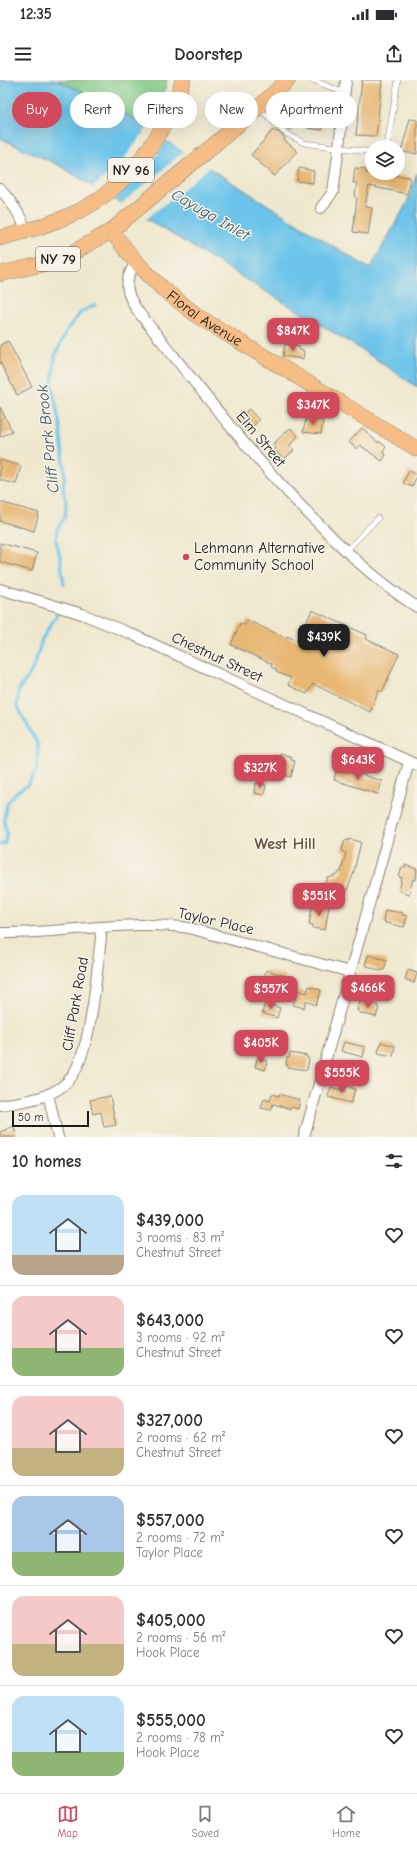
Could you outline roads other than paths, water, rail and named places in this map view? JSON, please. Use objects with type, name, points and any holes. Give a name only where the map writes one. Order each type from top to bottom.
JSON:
[{"type":"main road","name":"NY 96","points":[[0,238],[27,232],[74,214],[88,206],[112,188],[128,174],[155,140],[174,103],[183,80]]},
{"type":"main road","name":"NY 79","points":[[258,108],[288,80]]},
{"type":"main road","name":"NY 79","points":[[0,274],[43,264],[67,256],[111,231],[234,128]]},
{"type":"main road","name":"Floral Avenue","points":[[111,231],[136,262],[163,289],[199,317],[417,449]]},
{"type":"street","points":[[344,92],[346,80]]},
{"type":"street","points":[[321,208],[333,192],[341,128]]},
{"type":"street","points":[[0,189],[13,205],[27,232]]},
{"type":"street","name":"Elm Street","points":[[136,262],[130,271],[127,283],[128,295],[135,308],[270,473],[346,551],[381,582],[417,607]]},
{"type":"street","name":"Chestnut Street","points":[[0,589],[82,614],[129,633],[413,764]]},
{"type":"street","points":[[304,1137],[350,972],[413,764]]},
{"type":"street","name":"Taylor Place","points":[[0,933],[159,925],[189,928],[350,972]]},
{"type":"street","name":"Cliff Park Road","points":[[0,1105],[33,1100],[48,1094],[64,1085],[80,1063],[85,1049],[101,938],[100,928]]},
{"type":"street","points":[[48,1094],[58,1137]]},
{"type":"lane","points":[[313,80],[342,92]]},
{"type":"lane","points":[[388,140],[398,80]]},
{"type":"lane","points":[[258,108],[285,133],[304,143],[365,151]]},
{"type":"lane","points":[[346,551],[378,518]]},
{"type":"water","name":"Cayuga Inlet","points":[[0,80],[57,80],[83,92],[70,92],[70,128],[125,128],[125,114],[133,119],[133,128],[147,128],[370,269],[408,201],[417,173],[417,387],[362,350],[58,165],[0,138]]},
{"type":"waterway","name":"Cliff Park Brook","points":[[64,584],[56,541],[57,529],[65,517],[66,503],[63,488],[65,474],[60,426],[52,384],[55,356],[67,330],[81,312],[95,305]]},
{"type":"waterway","name":"Cliff Park Brook","points":[[0,845],[5,843],[7,833],[4,820],[7,803],[17,792],[28,785],[37,769],[38,745],[17,706],[19,689],[35,664],[42,639],[57,614]]},
{"type":"place","name":"Lehmann Alternative Community School","points":[[186,557]]},
{"type":"district","name":"West Hill","points":[[285,843]]}]
